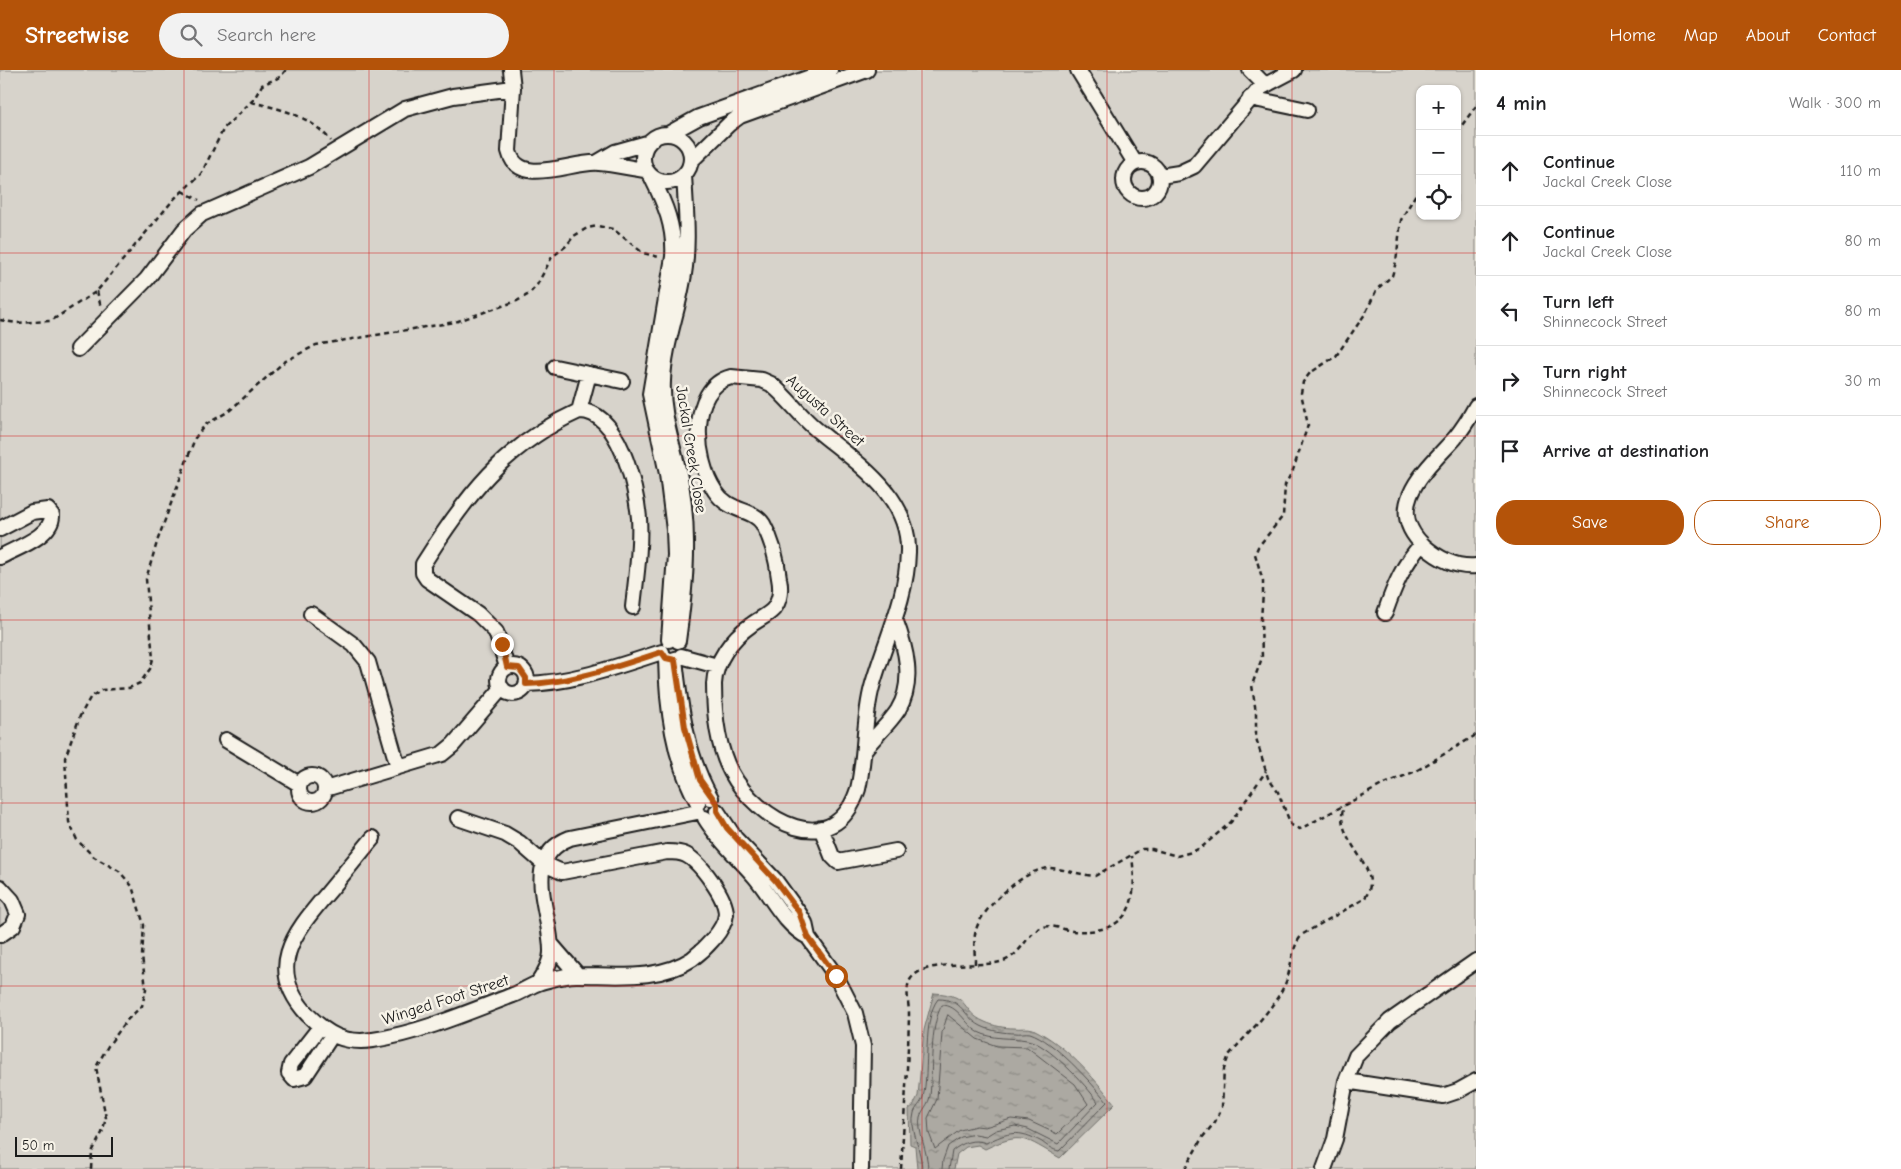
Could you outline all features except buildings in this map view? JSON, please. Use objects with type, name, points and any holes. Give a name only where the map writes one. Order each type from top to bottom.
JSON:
[{"type":"street","points":[[511,70],[513,88],[509,151],[518,167],[530,170],[598,162],[624,149],[647,142],[661,134],[670,133],[699,117],[830,70]]},
{"type":"street","points":[[598,162],[649,174],[665,182],[672,182],[684,175],[691,161],[729,124],[740,116],[867,70]]},
{"type":"street","points":[[1078,70],[1135,163]]},
{"type":"street","points":[[1250,70],[1265,85]]},
{"type":"street","points":[[1160,176],[1179,173],[1194,166],[1250,98],[1265,85],[1294,70]]},
{"type":"street","points":[[78,349],[147,279],[192,220],[210,209],[309,167],[405,110],[453,96],[513,88]]},
{"type":"street","points":[[1250,98],[1307,110]]},
{"type":"street","points":[[670,133],[684,140],[688,146],[691,161]]},
{"type":"street","points":[[647,142],[642,156],[649,174]]},
{"type":"street","points":[[1135,163],[1148,163],[1153,166],[1160,176],[1158,190],[1153,195],[1140,199],[1133,197],[1128,192],[1123,179],[1129,166],[1135,163]]},
{"type":"street","name":"Jackal Creek Close","points":[[649,174],[671,222],[674,236],[673,257],[650,394],[667,474],[673,520],[675,555],[672,651],[690,748],[706,808],[775,880],[799,912],[808,937],[836,976],[859,1025],[863,1046],[861,1169]]},
{"type":"street","name":"Jackal Creek Close","points":[[672,651],[685,588],[688,546],[682,488],[665,409],[663,381],[685,265],[687,238],[684,175]]},
{"type":"street","points":[[555,367],[622,381]]},
{"type":"street","points":[[580,411],[589,374]]},
{"type":"street","name":"Augusta Street","points":[[717,666],[742,632],[775,607],[780,585],[769,537],[763,524],[754,515],[737,510],[724,502],[709,482],[702,465],[700,443],[703,404],[710,389],[724,379],[743,377],[762,380],[771,384],[815,429],[860,465],[890,497],[900,511],[908,539],[906,569],[895,619],[872,689],[860,779],[852,803],[838,819],[820,828]]},
{"type":"street","points":[[1476,406],[1464,427],[1429,464],[1413,486],[1408,502],[1408,519],[1411,528],[1422,544],[1432,553],[1450,563],[1466,567],[1476,566]]},
{"type":"street","points":[[507,667],[496,632],[478,614],[427,579],[423,573],[423,564],[478,485],[497,465],[549,427],[580,411],[597,416],[611,429],[632,482],[639,519],[633,607]]},
{"type":"street","points":[[0,529],[38,510],[45,509],[52,515],[52,523],[46,531],[0,557]]},
{"type":"street","points":[[1385,613],[1402,570],[1410,556],[1422,544]]},
{"type":"street","points":[[312,614],[354,645],[368,662],[398,767]]},
{"type":"street","name":"Augusta Street","points":[[865,749],[897,711],[907,682],[905,652],[895,619]]},
{"type":"street","points":[[526,684],[550,683],[577,677],[672,651],[717,666],[714,705],[725,758],[738,783],[758,805],[783,824],[797,829],[820,828],[832,856],[838,862],[896,851]]},
{"type":"street","points":[[507,667],[519,668],[526,678],[526,684],[521,691],[513,694],[502,688],[499,676],[507,667]]},
{"type":"street","points":[[325,788],[439,756],[446,752],[502,688]]},
{"type":"street","points":[[226,740],[299,784]]},
{"type":"street","points":[[307,776],[312,776],[322,780],[325,788],[321,798],[308,802],[299,793],[299,784],[307,776]]},
{"type":"street","points":[[538,983],[548,964],[551,944],[542,883],[544,864],[552,849],[570,838],[706,808]]},
{"type":"street","name":"Winged Foot Street","points":[[373,838],[307,918],[288,947],[286,963],[290,988],[296,1000],[326,1031],[355,1040],[385,1038],[515,995],[538,983],[577,974],[636,975],[681,965],[699,953],[719,930],[724,920],[724,904],[704,872],[691,858],[680,852],[657,854],[567,872],[556,871],[544,864],[520,843],[505,834],[458,818]]},
{"type":"street","points":[[0,887],[12,900],[18,914],[13,926],[0,935]]},
{"type":"street","points":[[551,944],[577,974]]},
{"type":"street","points":[[1324,1169],[1338,1129],[1346,1081],[1356,1056],[1390,1021],[1476,961]]},
{"type":"street","points":[[1346,1081],[1443,1096],[1458,1091],[1476,1081]]},
{"type":"path","points":[[0,320],[51,321],[59,318],[97,291],[182,191],[201,174],[224,128],[251,102],[262,85],[280,77],[286,70]]},
{"type":"path","points":[[251,102],[289,111],[310,121],[325,134],[338,150]]},
{"type":"path","points":[[1458,130],[1476,106]]},
{"type":"path","points":[[182,191],[210,209]]},
{"type":"path","points":[[1416,194],[1401,220],[1396,262],[1392,276],[1377,289],[1366,314],[1336,356],[1310,373],[1303,382],[1301,393],[1308,425],[1293,470],[1284,485],[1283,516],[1258,546],[1255,554],[1263,581],[1261,618],[1262,658],[1252,685],[1256,713],[1256,738],[1268,778],[1278,792],[1292,825],[1300,829],[1344,804],[1416,771],[1476,735]]},
{"type":"path","points":[[91,1169],[92,1152],[102,1133],[106,1118],[96,1067],[108,1046],[128,1019],[142,1006],[146,989],[142,956],[144,925],[132,886],[119,870],[94,857],[77,840],[69,822],[65,758],[80,716],[90,698],[102,690],[129,688],[140,683],[150,669],[153,659],[146,580],[158,538],[196,438],[205,425],[229,411],[284,362],[316,345],[455,322],[517,301],[537,285],[552,256],[587,228],[598,226],[613,228],[643,253],[654,258],[673,257]]},
{"type":"path","points":[[975,964],[975,931],[979,920],[1006,890],[1024,878],[1049,868],[1095,876],[1142,849],[1152,848],[1177,856],[1192,852],[1230,822],[1266,771]]},
{"type":"path","points":[[1185,1169],[1202,1138],[1215,1122],[1222,1107],[1224,1069],[1229,1056],[1284,988],[1290,972],[1297,940],[1303,934],[1364,899],[1369,894],[1370,878],[1357,848],[1341,826],[1340,815],[1344,804]]},
{"type":"path","points":[[901,1169],[909,982],[913,976],[928,968],[1003,962],[1015,955],[1034,933],[1044,926],[1071,931],[1089,931],[1109,926],[1125,916],[1132,902],[1136,885],[1132,856]]},
{"type":"shaded area","points":[[0,70],[1476,70],[1476,1169],[0,1169]]},
{"type":"water","points":[[934,993],[955,997],[977,1018],[995,1026],[1031,1028],[1045,1036],[1078,1062],[1115,1104],[1060,1158],[1030,1142],[1016,1139],[998,1143],[985,1149],[978,1145],[966,1147],[957,1154],[954,1169],[917,1169],[915,1146],[910,1144],[909,1109],[913,1106],[918,1096],[924,1030]]},
{"type":"route","points":[[502,644],[507,667],[513,666],[524,672],[526,684],[550,683],[595,673],[662,652],[666,658],[675,660],[685,727],[700,780],[717,804],[717,811],[727,828],[769,872],[799,912],[805,923],[808,937],[836,976]]}]
